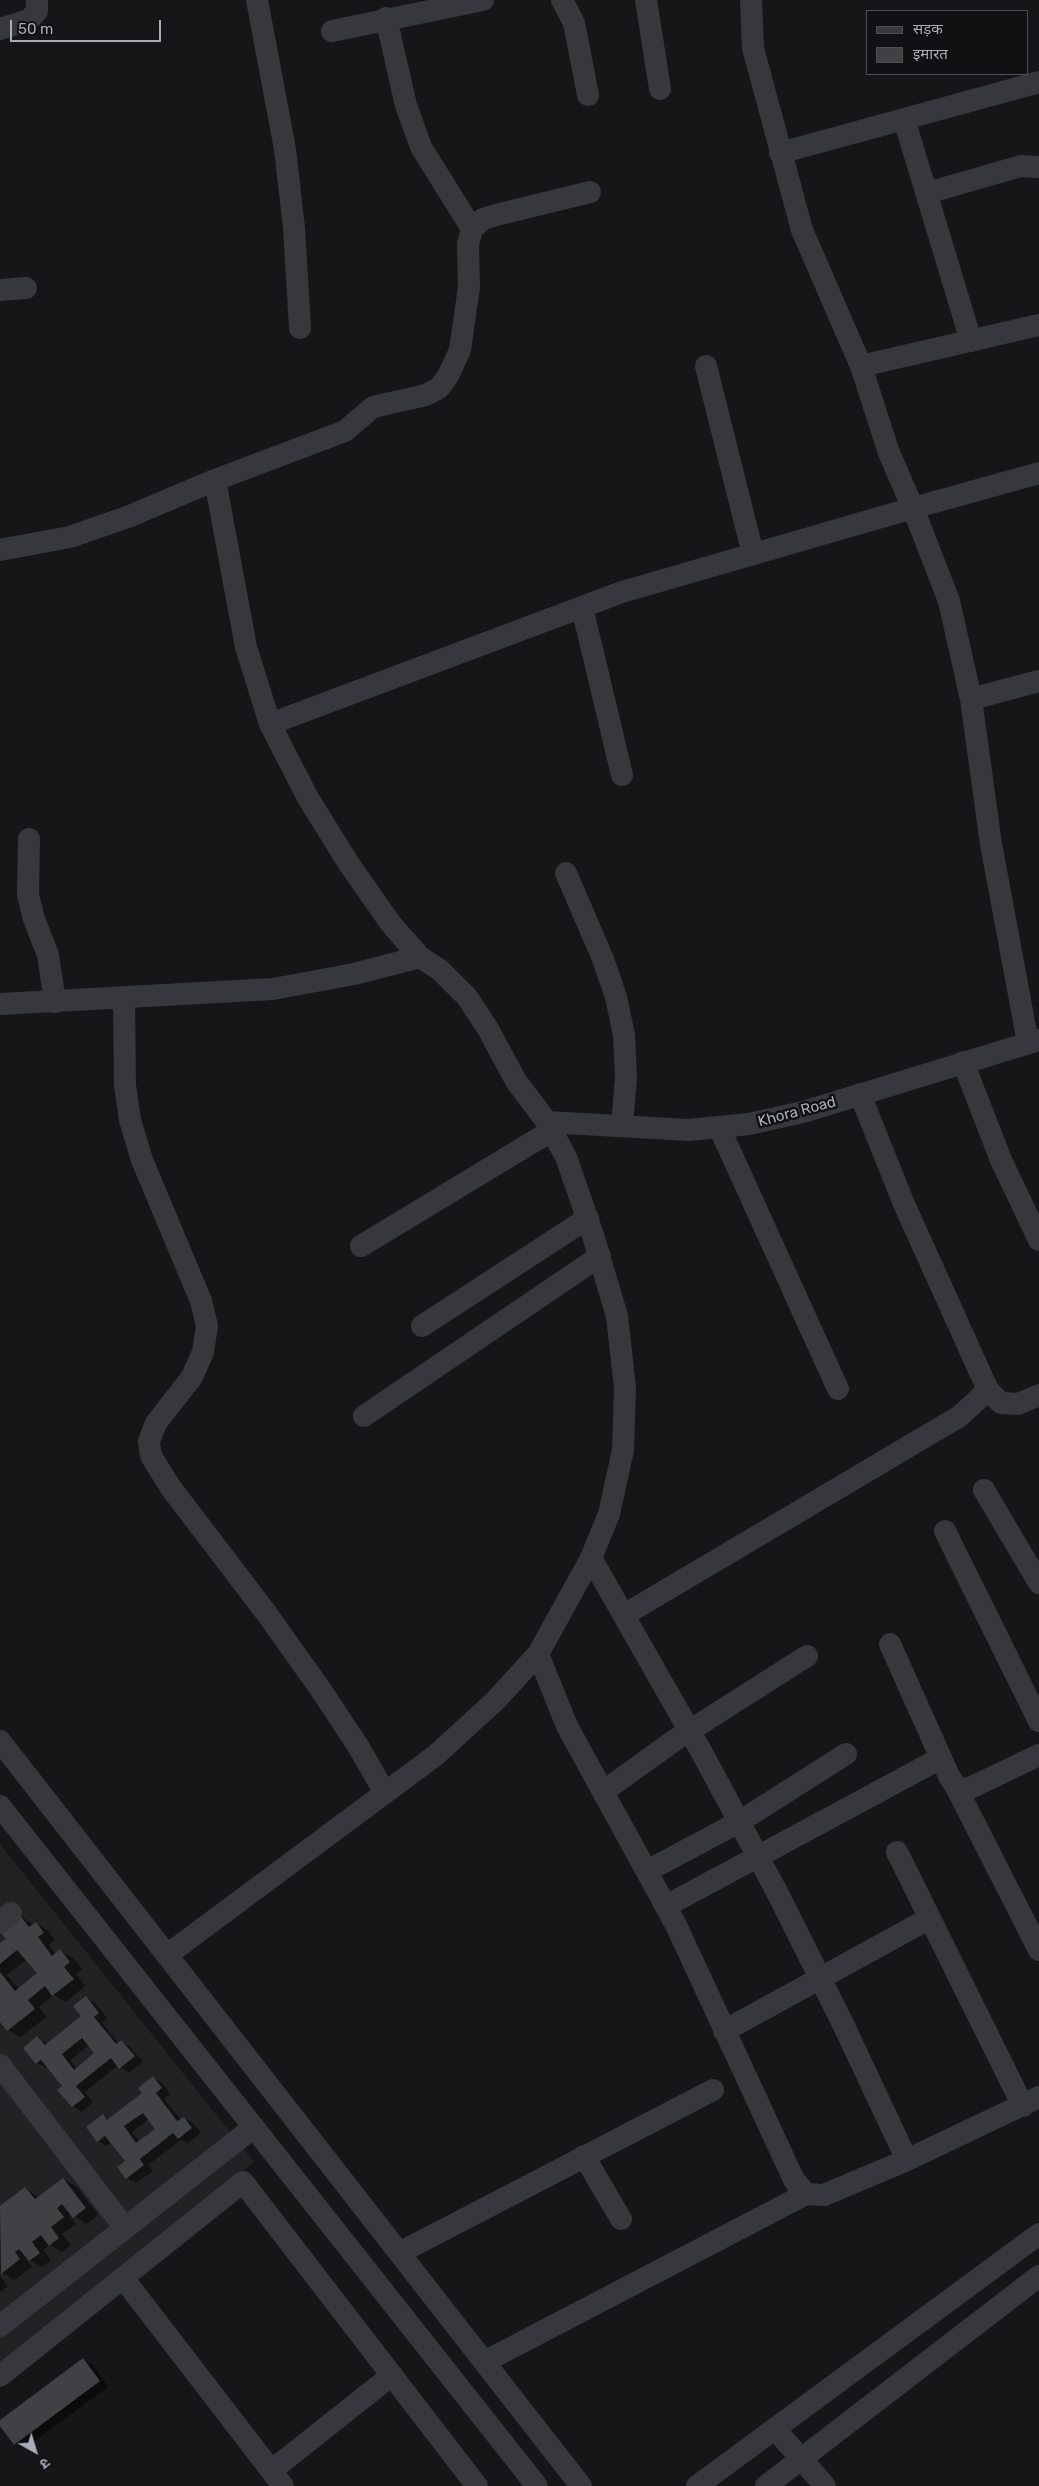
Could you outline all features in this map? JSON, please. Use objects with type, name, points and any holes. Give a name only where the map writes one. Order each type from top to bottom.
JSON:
[{"type":"street","points":[[257,0],[286,149],[294,228],[300,328]]},
{"type":"street","points":[[332,30],[483,0]]},
{"type":"street","points":[[562,0],[574,23],[588,95]]},
{"type":"street","points":[[646,0],[660,90]]},
{"type":"street","points":[[751,0],[753,48],[802,230],[861,366],[889,453],[913,508],[949,601],[971,698],[991,844],[1033,1042]]},
{"type":"street","points":[[0,29],[33,10]]},
{"type":"street","points":[[386,18],[406,105],[421,147],[472,229]]},
{"type":"street","points":[[780,153],[1039,82]]},
{"type":"street","points":[[904,119],[971,341]]},
{"type":"street","points":[[926,193],[1021,166],[1039,167]]},
{"type":"street","points":[[0,550],[70,537],[130,516],[215,480],[345,431],[372,407],[426,395],[439,388],[448,376],[460,350],[469,287],[468,244],[472,229],[483,219],[590,192]]},
{"type":"street","points":[[0,290],[26,288]]},
{"type":"street","points":[[861,366],[1039,325]]},
{"type":"street","points":[[706,366],[753,554]]},
{"type":"street","points":[[270,724],[622,592],[1039,473]]},
{"type":"street","points":[[167,1955],[442,1749],[495,1701],[538,1654],[591,1558],[609,1514],[623,1450],[625,1396],[617,1316],[588,1218],[566,1157],[549,1126],[516,1081],[488,1029],[467,997],[440,970],[420,957],[391,924],[349,864],[308,798],[270,724],[246,647],[215,480]]},
{"type":"street","points":[[582,607],[622,774]]},
{"type":"street","points":[[971,698],[1039,681]]},
{"type":"street","points":[[29,839],[28,896],[34,919],[48,955],[55,1002]]},
{"type":"street","points":[[566,873],[603,959],[616,997],[624,1044],[626,1077],[622,1126]]},
{"type":"street","points":[[0,1004],[273,989],[354,974],[420,957]]},
{"type":"street","points":[[124,998],[125,1085],[130,1120],[142,1160],[201,1301],[208,1326],[203,1352],[192,1377],[156,1423],[149,1441],[151,1456],[171,1488],[267,1614],[321,1690],[358,1746],[385,1793]]},
{"type":"street","name":"Khora Road","points":[[549,1126],[622,1126],[689,1130],[758,1122],[860,1094],[1033,1042]]},
{"type":"street","points":[[963,1062],[1001,1160],[1039,1240]]},
{"type":"street","points":[[860,1094],[908,1212],[988,1390],[1001,1403],[1018,1404],[1039,1396]]},
{"type":"street","points":[[361,1246],[549,1126]]},
{"type":"street","points":[[720,1127],[838,1390]]},
{"type":"street","points":[[422,1326],[588,1218]]},
{"type":"street","points":[[364,1416],[600,1256]]},
{"type":"street","points":[[624,1615],[960,1416],[988,1390]]},
{"type":"street","points":[[984,1490],[1039,1583]]},
{"type":"street","points":[[946,1531],[1039,1721]]},
{"type":"street","points":[[591,1558],[690,1730],[758,1857],[820,1978],[907,2160]]},
{"type":"street","points":[[890,1644],[941,1758],[1039,1950]]},
{"type":"street","points":[[538,1654],[567,1726],[666,1906],[794,2180],[806,2194]]},
{"type":"street","points":[[604,1791],[690,1730],[807,1656]]},
{"type":"street","points":[[0,1741],[581,2486]]},
{"type":"street","points":[[647,1871],[739,1822],[846,1754]]},
{"type":"street","points":[[956,1787],[968,1789],[1039,1755]]},
{"type":"street","points":[[666,1906],[941,1758]]},
{"type":"street","points":[[0,1806],[537,2486]]},
{"type":"street","points":[[484,2362],[806,2194],[824,2194],[907,2160],[1031,2102],[930,1918],[897,1852]]},
{"type":"street","points":[[724,2031],[930,1918]]},
{"type":"street","points":[[0,2065],[125,2228]]},
{"type":"street","points":[[399,2253],[713,2090]]},
{"type":"street","points":[[0,2326],[254,2127]]},
{"type":"street","points":[[584,2156],[621,2219]]},
{"type":"street","points":[[0,2376],[243,2182],[477,2486]]},
{"type":"street","points":[[697,2486],[1039,2234]]},
{"type":"street","points":[[766,2486],[1039,2276]]},
{"type":"street","points":[[123,2278],[277,2478],[392,2375]]},
{"type":"street","points":[[775,2429],[825,2486]]},
{"type":"shaded area","points":[[0,1844],[254,2162],[0,2364]]},
{"type":"building","points":[[19,1914],[29,1927],[36,1922],[44,1933],[38,1937],[52,1956],[60,1949],[70,1962],[64,1967],[74,1979],[52,1996],[45,1986],[28,2000],[35,2009],[7,2031],[0,2022],[0,1972],[15,1991],[37,1973],[17,1950],[0,1964],[0,1943],[6,1939],[0,1932]]},
{"type":"building","points":[[86,1996],[99,2013],[94,2017],[116,2044],[121,2040],[135,2056],[119,2069],[111,2058],[76,2086],[85,2097],[72,2107],[57,2090],[62,2086],[41,2060],[36,2064],[23,2048],[37,2036],[45,2045],[81,2016],[73,2006]],"holes":[[[82,2038],[94,2053],[74,2070],[62,2054]]]},
{"type":"building","points":[[153,2076],[162,2088],[156,2093],[177,2121],[184,2117],[192,2128],[178,2139],[173,2133],[140,2159],[144,2165],[126,2179],[117,2167],[125,2161],[105,2136],[97,2142],[86,2127],[103,2114],[107,2120],[142,2093],[138,2088]],"holes":[[[143,2113],[155,2129],[136,2143],[124,2126]]]},
{"type":"building","points":[[63,2178],[86,2208],[73,2218],[62,2204],[57,2208],[64,2217],[51,2227],[59,2238],[49,2246],[41,2235],[32,2242],[40,2253],[29,2261],[19,2249],[15,2252],[20,2259],[1,2274],[0,2206],[25,2187],[35,2199]]},
{"type":"building","points":[[83,2358],[100,2381],[14,2445],[0,2426],[0,2420]]}]
